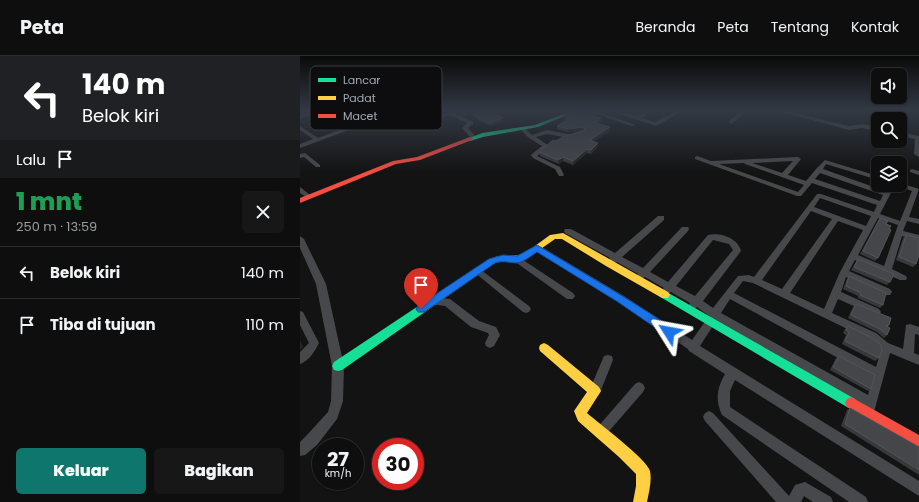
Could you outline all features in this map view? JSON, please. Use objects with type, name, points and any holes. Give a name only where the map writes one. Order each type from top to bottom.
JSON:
[{"type":"street","points":[[304,131],[318,140]]},
{"type":"street","points":[[300,146],[341,131]]},
{"type":"street","points":[[468,131],[474,138]]},
{"type":"street","points":[[300,201],[308,196],[383,166],[418,159],[474,138],[492,133],[509,131]]},
{"type":"street","points":[[525,131],[546,146],[534,155],[535,157],[558,168],[561,175]]},
{"type":"street","points":[[531,136],[547,132],[568,136],[582,133]]},
{"type":"street","points":[[907,135],[919,138],[917,154],[919,155]]},
{"type":"street","points":[[300,156],[305,155],[318,166]]},
{"type":"street","points":[[697,158],[799,195],[825,162],[871,176]]},
{"type":"street","points":[[708,162],[798,159],[784,175]]},
{"type":"street","points":[[742,161],[784,175],[807,185],[882,204]]},
{"type":"street","points":[[818,170],[887,194],[844,272],[827,314]]},
{"type":"street","points":[[807,185],[819,195],[902,225],[919,238]]},
{"type":"street","points":[[886,270],[902,225],[918,191],[907,188]]},
{"type":"street","points":[[300,189],[308,196]]},
{"type":"street","points":[[756,281],[819,195]]},
{"type":"street","points":[[809,208],[867,229]]},
{"type":"street","points":[[613,261],[661,218]]},
{"type":"street","points":[[784,294],[836,218]]},
{"type":"street","points":[[902,225],[919,222]]},
{"type":"street","points":[[640,276],[685,228]]},
{"type":"street","points":[[568,231],[613,261]]},
{"type":"street","points":[[517,260],[526,256],[552,237],[561,235],[613,261],[694,305],[713,318],[870,408],[919,442]]},
{"type":"street","points":[[667,290],[711,237],[732,242],[737,249],[736,251],[694,305]]},
{"type":"street","points":[[300,239],[321,284],[338,366],[337,401],[333,415],[312,440],[300,450]]},
{"type":"street","points":[[537,248],[621,299],[693,348],[919,489]]},
{"type":"street","points":[[853,256],[903,278]]},
{"type":"street","points":[[338,366],[477,270],[498,258],[517,260],[570,296]]},
{"type":"street","points":[[477,270],[526,309]]},
{"type":"street","points":[[844,272],[887,292]]},
{"type":"street","points":[[693,348],[728,294],[741,278],[749,278],[827,314],[876,339],[884,346],[919,360]]},
{"type":"street","points":[[728,294],[879,374]]},
{"type":"street","points":[[836,294],[876,312]]},
{"type":"street","points":[[433,301],[447,302],[474,324],[492,330],[495,335],[490,343]]},
{"type":"street","points":[[300,316],[314,343],[300,359]]},
{"type":"street","points":[[908,356],[910,328],[919,331]]},
{"type":"street","points":[[870,408],[884,354],[884,346]]},
{"type":"street","points":[[544,348],[595,391]]},
{"type":"street","points":[[608,360],[595,391],[580,411],[582,417],[634,461],[643,472],[643,495],[640,502]]},
{"type":"street","points":[[733,373],[726,386],[722,399],[723,406],[726,411],[861,502]]},
{"type":"street","points":[[600,433],[639,388]]},
{"type":"street","points":[[709,416],[785,502]]},
{"type":"street","points":[[794,502],[800,490],[806,489],[826,502]]},
{"type":"building","points":[[582,131],[604,131],[590,140],[598,143],[591,150],[587,149],[573,161],[563,157],[558,160],[539,152],[553,140],[555,141]]},
{"type":"building","points":[[880,218],[888,221],[886,224],[891,226],[889,229],[891,230],[878,258],[863,251]]},
{"type":"building","points":[[906,235],[919,238],[919,255],[916,264],[899,257]]},
{"type":"building","points":[[858,259],[894,274],[890,282],[854,267]]},
{"type":"building","points":[[849,276],[886,293],[883,305],[860,295],[861,293],[846,286]]},
{"type":"building","points":[[856,304],[891,318],[889,325],[886,326],[890,328],[887,335],[880,329],[851,315]]},
{"type":"building","points":[[848,326],[880,344],[882,350],[879,358],[845,341],[849,332],[846,330]]},
{"type":"building","points":[[839,356],[875,375],[871,389],[833,367]]},
{"type":"building","points":[[850,408],[919,447],[919,470],[845,424]]},
{"type":"traffic: fast","points":[[470,139],[482,135],[507,131]]},
{"type":"traffic: fast","points":[[338,366],[492,261],[503,258],[521,257],[532,251]]},
{"type":"traffic: fast","points":[[665,295],[851,403]]},
{"type":"traffic: slow","points":[[532,251],[553,237],[563,236],[609,264],[665,295]]},
{"type":"traffic: slow","points":[[544,348],[595,391],[580,411],[582,417],[624,452],[643,471],[643,486],[640,502]]},
{"type":"traffic: jam","points":[[300,201],[395,162],[418,159],[470,139]]},
{"type":"traffic: jam","points":[[851,403],[919,442]]},
{"type":"route","points":[[421,309],[492,261],[498,258],[517,260],[526,256],[537,248],[621,299],[669,332]]}]
